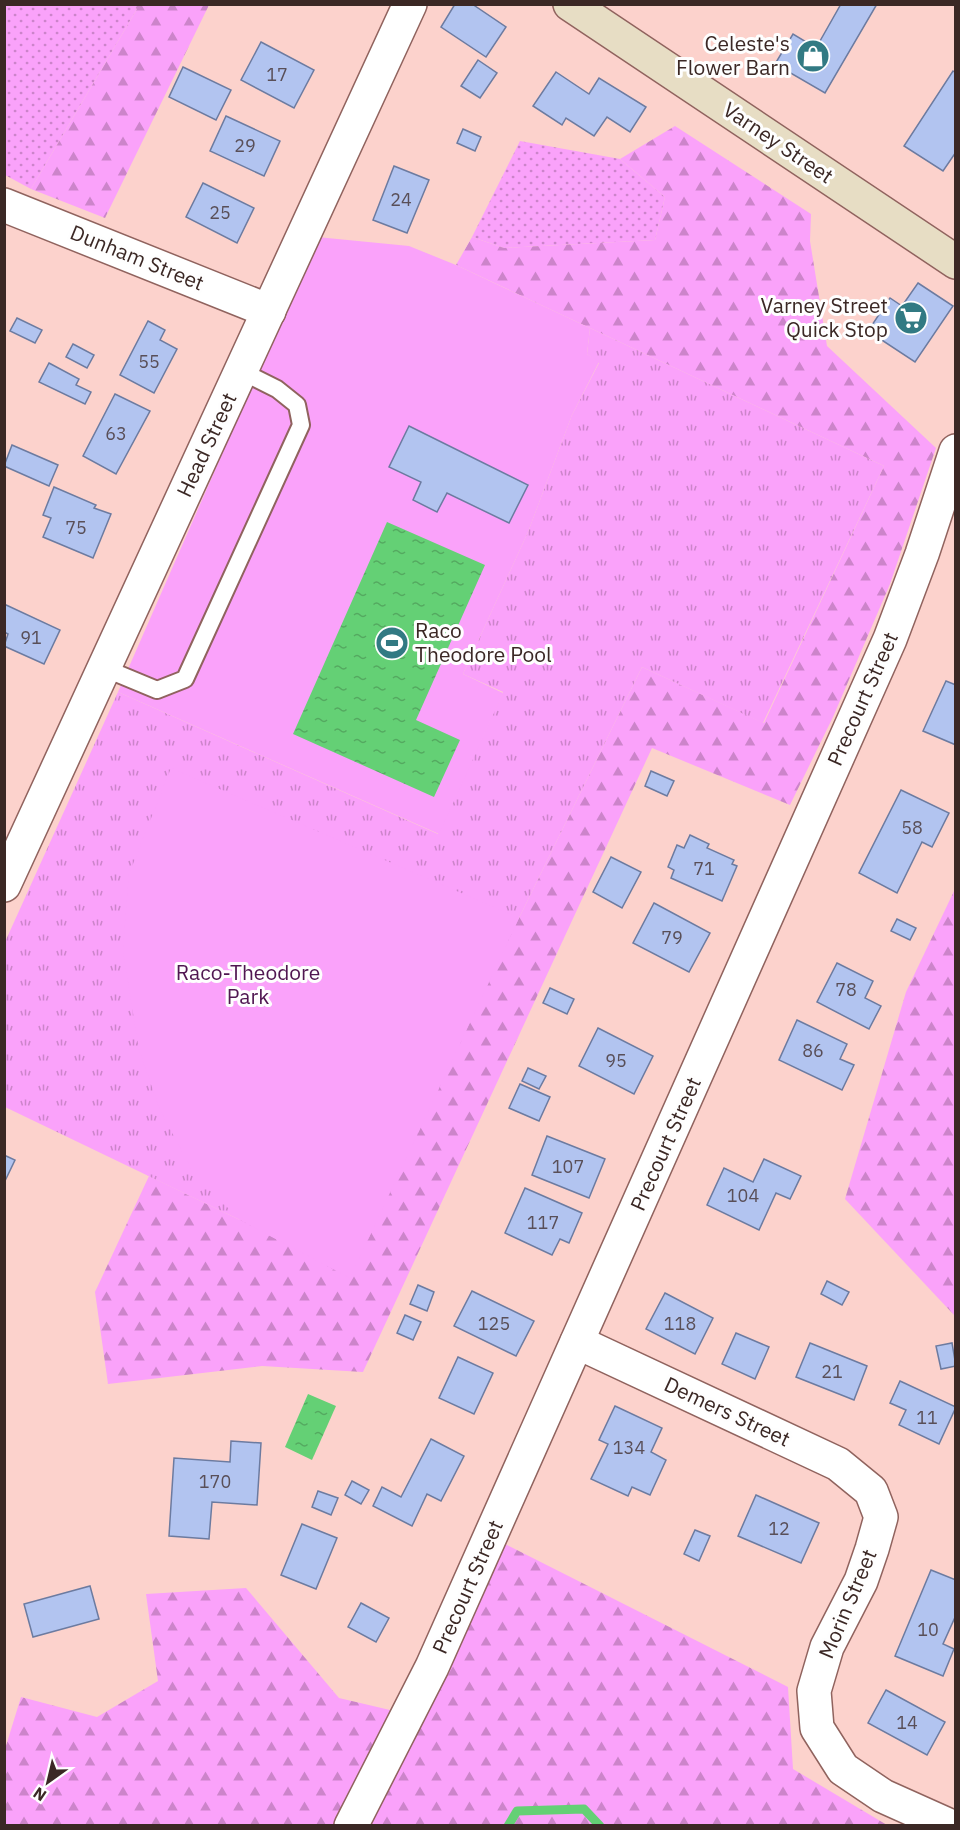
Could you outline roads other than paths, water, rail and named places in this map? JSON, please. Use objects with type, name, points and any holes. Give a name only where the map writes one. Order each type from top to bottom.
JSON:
[{"type":"main road","name":"Varney Street","points":[[570,4],[956,262]]},
{"type":"street","name":"Head Street","points":[[4,885],[410,4]]},
{"type":"street","name":"Dunham Street","points":[[4,205],[269,311]]},
{"type":"street","name":"Precourt Street","points":[[351,1826],[432,1667],[890,639],[922,554],[956,451]]},
{"type":"street","name":"Demers Street","points":[[578,1342],[838,1464],[871,1491]]},
{"type":"street","name":"Morin Street","points":[[871,1491],[881,1517],[861,1581],[827,1647],[814,1691],[817,1728],[843,1769],[883,1796],[950,1826]]},
{"type":"lane","points":[[104,668],[157,690],[185,680],[301,425],[297,405],[277,389],[241,371]]},
{"type":"water","name":"Raco Theodore Pool","points":[[387,522],[485,565],[416,720],[460,740],[434,797],[293,734]]},
{"type":"water","points":[[308,1394],[336,1406],[312,1460],[285,1447]]},
{"type":"waterway","points":[[508,1826],[517,1811],[584,1809],[600,1826]]},
{"type":"place","name":"Celeste's Flower Barn","points":[[813,56]]},
{"type":"place","name":"Varney Street Quick Stop","points":[[911,318]]},
{"type":"place","name":"Raco Theodore Pool","points":[[392,643]]},
{"type":"park label","name":"Raco-Theodore Park","points":[[248,985]]}]
